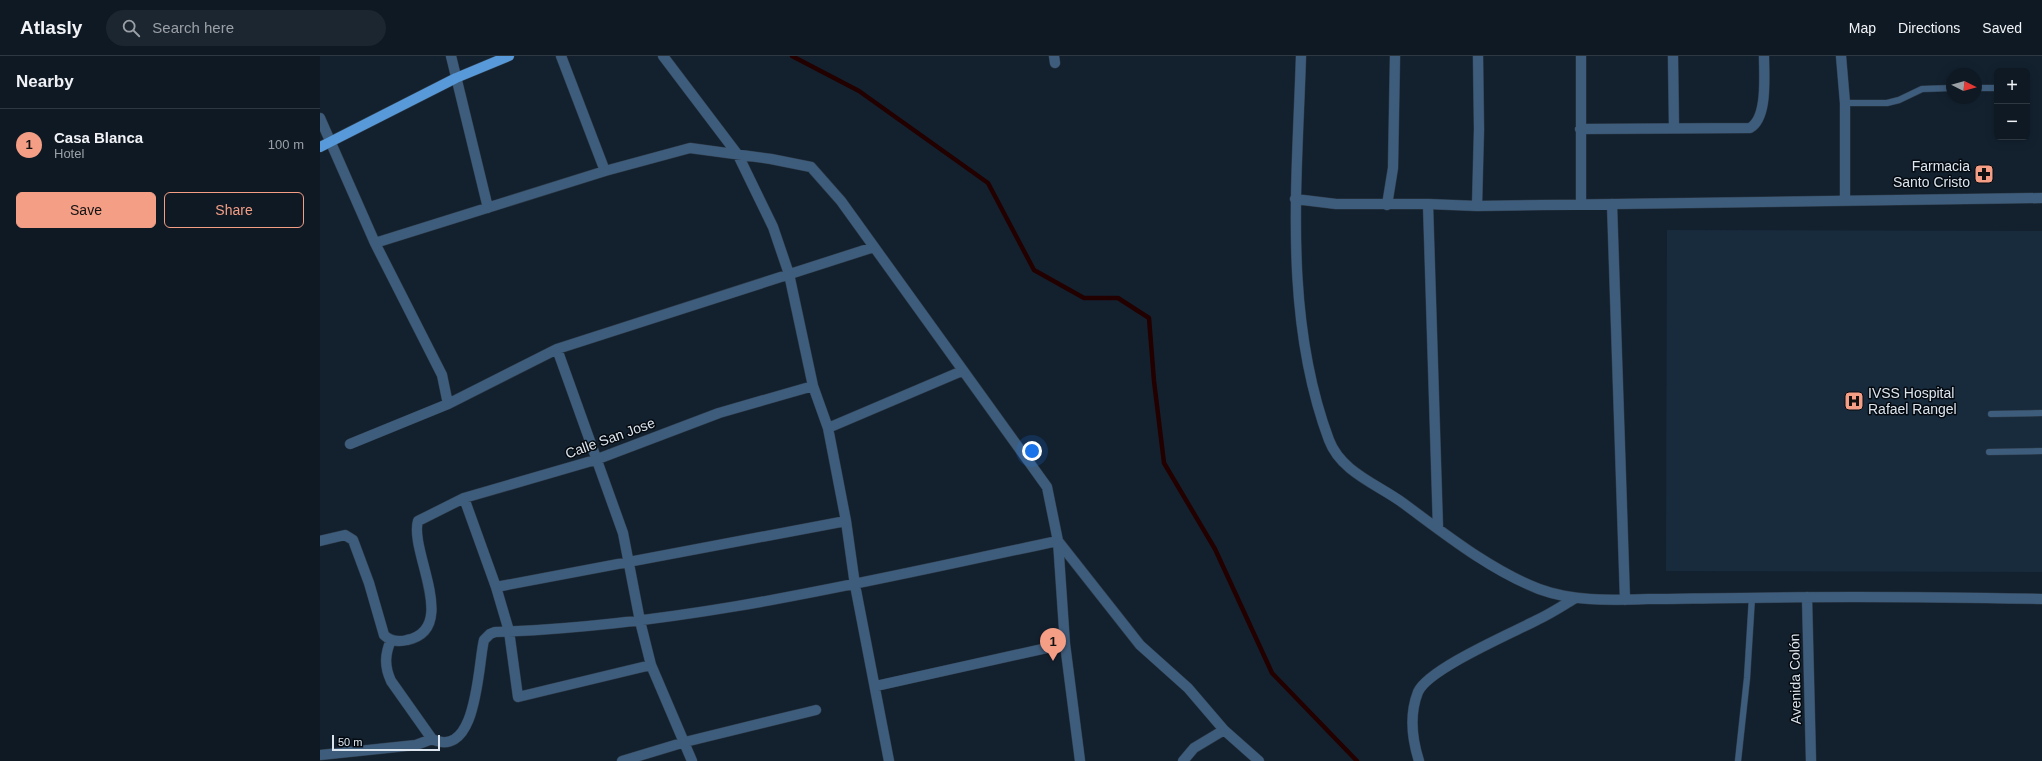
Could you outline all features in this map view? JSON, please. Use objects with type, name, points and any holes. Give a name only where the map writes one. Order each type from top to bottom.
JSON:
[{"type":"main road","points":[[320,147],[456,78],[509,56]]},
{"type":"street","points":[[451,56],[488,208]]},
{"type":"street","points":[[561,56],[605,171]]},
{"type":"street","points":[[663,56],[738,156],[772,227],[789,274],[813,386],[828,428],[846,521],[855,585],[876,686],[889,761]]},
{"type":"street","points":[[1301,56],[1295,199],[1299,314],[1311,378],[1330,444],[1351,471],[1384,489],[1492,565],[1539,589],[1574,599],[1626,600],[1889,595],[2042,599]]},
{"type":"street","points":[[1387,205],[1393,168],[1394,56]]},
{"type":"street","points":[[1477,206],[1479,129],[1478,56]]},
{"type":"street","points":[[1581,56],[1581,204]]},
{"type":"street","points":[[1673,56],[1674,128]]},
{"type":"street","points":[[1580,128],[1750,128],[1757,125],[1761,114],[1764,90],[1764,56]]},
{"type":"street","points":[[1841,56],[1845,103],[1845,200]]},
{"type":"street","points":[[320,118],[374,244],[442,375],[448,404]]},
{"type":"street","points":[[374,244],[605,171],[690,148],[738,156],[771,159],[811,167],[830,187],[1047,487],[1058,541],[1065,644],[1080,761]]},
{"type":"street","points":[[1295,199],[1336,204],[1369,203],[1387,205],[1428,204],[1477,206],[2042,198]]},
{"type":"street","points":[[1428,204],[1438,528]]},
{"type":"street","points":[[1612,204],[1626,600]]},
{"type":"street","points":[[350,444],[448,404],[556,349],[874,247]]},
{"type":"street","points":[[556,349],[595,460],[623,533],[640,621],[651,665],[692,761]]},
{"type":"street","points":[[828,428],[962,371]]},
{"type":"street","name":"Calle San Jose","points":[[391,640],[402,641],[416,637],[426,627],[431,615],[432,601],[416,532],[418,521],[464,498],[595,460],[719,413],[813,386]]},
{"type":"street","points":[[464,498],[496,587],[509,631],[518,697],[651,665]]},
{"type":"street","points":[[496,587],[846,521]]},
{"type":"street","points":[[320,541],[345,535],[353,540],[369,583],[382,632],[391,640],[386,656],[388,673],[391,681],[432,739],[440,743],[450,743],[455,741],[464,731],[473,712],[484,640],[490,634],[495,632],[640,621],[738,606],[855,585],[1058,541]]},
{"type":"street","points":[[1058,541],[1140,645],[1188,688],[1224,730],[1259,761]]},
{"type":"street","name":"Avenida Colón","points":[[1807,597],[1811,761]]},
{"type":"street","points":[[1419,761],[1413,742],[1412,712],[1418,691],[1438,672],[1502,637],[1538,620],[1574,599]]},
{"type":"street","points":[[876,686],[1065,644]]},
{"type":"street","points":[[622,761],[685,742],[816,710]]},
{"type":"street","points":[[1184,761],[1194,748],[1224,730]]},
{"type":"street","points":[[320,755],[416,745],[432,739]]},
{"type":"lane","points":[[1845,103],[1887,103],[1899,100],[1922,88],[1946,88]]},
{"type":"lane","points":[[1982,88],[1994,88]]},
{"type":"lane","points":[[1991,414],[2042,413]]},
{"type":"lane","points":[[1989,452],[2042,452]]},
{"type":"lane","points":[[1738,761],[1747,678],[1752,598]]},
{"type":"shaded area","name":"IVSS Hospital Rafael Rangel","points":[[1667,230],[2042,231],[2042,572],[1666,571]]},
{"type":"waterway","points":[[792,56],[859,91],[988,183],[1034,270],[1084,298],[1118,298],[1149,318],[1154,381],[1164,463],[1215,549],[1272,673],[1357,761]]},
{"type":"place","name":"Farmacia Santo Cristo","points":[[1984,174]]},
{"type":"place","name":"IVSS Hospital Rafael Rangel","points":[[1854,401]]},
{"type":"place","name":"Casa Blanca","points":[[1053,661]]}]
